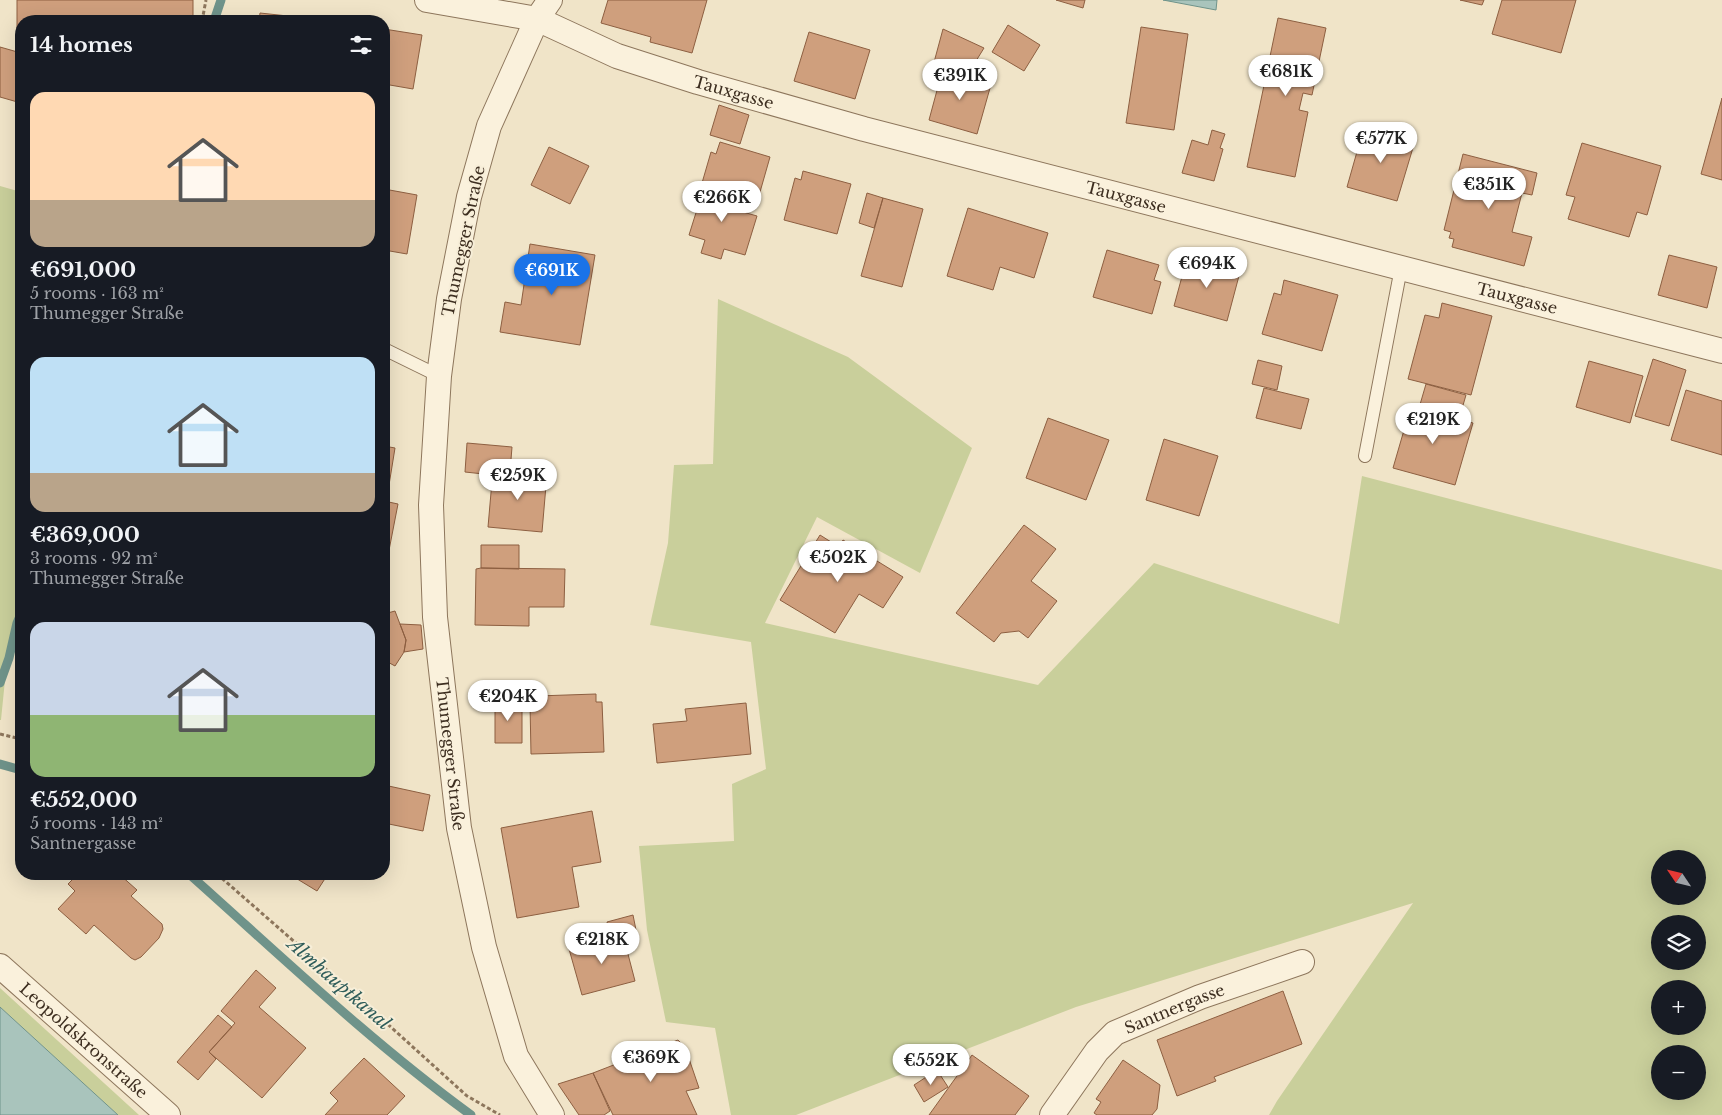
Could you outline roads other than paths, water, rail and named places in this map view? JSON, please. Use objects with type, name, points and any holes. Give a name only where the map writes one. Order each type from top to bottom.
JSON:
[{"type":"street","name":"Tauxgasse","points":[[428,0],[537,19],[617,56],[698,82],[864,130],[1722,351]]},
{"type":"street","name":"Thumegger Straße","points":[[550,0],[537,19],[489,126],[469,197],[449,299],[439,376],[431,505],[435,618],[459,828],[484,947],[516,1056],[552,1115]]},
{"type":"street","name":"Santnergasse","points":[[1052,1115],[1097,1051],[1115,1032],[1200,998],[1302,962]]},
{"type":"street","name":"Leopoldskronstraße","points":[[0,966],[168,1115]]},
{"type":"lane","points":[[1365,456],[1401,268]]},
{"type":"lane","points":[[390,352],[439,376]]},
{"type":"water","points":[[1163,0],[1217,0],[1216,10]]},
{"type":"water","points":[[0,1007],[118,1115],[0,1115]]},
{"type":"waterway","points":[[216,15],[221,0]]},
{"type":"waterway","points":[[0,683],[9,658],[15,632]]},
{"type":"waterway","name":"Almhauptkanal","points":[[0,764],[15,768]]},
{"type":"waterway","name":"Almhauptkanal","points":[[196,880],[362,1028],[471,1115]]}]
